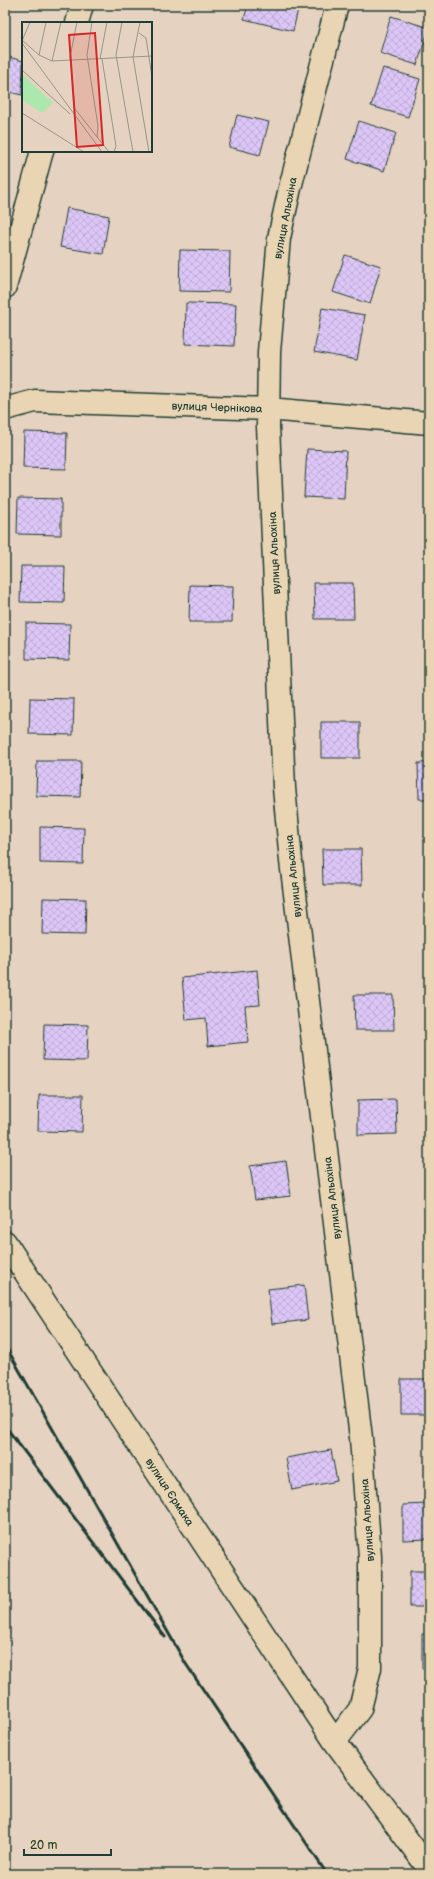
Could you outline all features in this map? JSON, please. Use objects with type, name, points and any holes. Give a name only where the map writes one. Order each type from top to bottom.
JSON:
[{"type":"street","points":[[77,22],[82,5]]},
{"type":"street","name":"вулиця Альохіна","points":[[335,1742],[360,1709],[370,1668],[370,1557],[361,1438],[291,861],[285,795],[268,409],[270,336],[279,238],[290,188],[337,5]]},
{"type":"street","points":[[5,287],[42,152]]},
{"type":"street","name":"вулиця Чернікова","points":[[5,409],[35,401],[268,409],[429,423]]},
{"type":"street","name":"вулиця Єрмака","points":[[5,1242],[335,1742],[429,1870]]},
{"type":"building","points":[[248,5],[299,5],[293,31],[244,19]]},
{"type":"building","points":[[391,16],[429,28],[417,65],[380,53]]},
{"type":"building","points":[[5,56],[22,61],[22,95],[5,91]]},
{"type":"building","points":[[383,68],[420,79],[408,117],[371,106]]},
{"type":"building","points":[[237,115],[269,122],[260,155],[229,147]]},
{"type":"building","points":[[359,121],[396,133],[384,171],[347,159]]},
{"type":"building","points":[[67,208],[109,216],[103,254],[60,247]]},
{"type":"building","points":[[180,250],[230,251],[229,292],[179,291]]},
{"type":"building","points":[[345,255],[381,266],[370,304],[333,292]]},
{"type":"building","points":[[186,303],[236,304],[234,346],[185,344]]},
{"type":"building","points":[[322,308],[365,315],[357,360],[314,352]]},
{"type":"building","points":[[24,432],[67,433],[66,469],[23,468]]},
{"type":"building","points":[[307,449],[346,451],[344,499],[304,497]]},
{"type":"building","points":[[18,498],[61,499],[61,535],[17,534]]},
{"type":"building","points":[[21,566],[65,566],[64,603],[20,602]]},
{"type":"building","points":[[314,583],[353,583],[354,619],[315,619]]},
{"type":"building","points":[[190,585],[233,586],[232,622],[189,622]]},
{"type":"building","points":[[26,623],[70,624],[69,660],[26,659]]},
{"type":"building","points":[[30,698],[74,699],[73,735],[29,734]]},
{"type":"building","points":[[321,722],[360,722],[360,758],[321,758]]},
{"type":"building","points":[[37,761],[81,761],[80,797],[36,796]]},
{"type":"building","points":[[418,763],[429,763],[429,799],[419,799]]},
{"type":"building","points":[[40,827],[84,828],[83,864],[40,863]]},
{"type":"building","points":[[322,849],[361,849],[362,885],[323,885]]},
{"type":"building","points":[[43,898],[86,899],[85,935],[42,934]]},
{"type":"building","points":[[257,970],[260,1005],[245,1006],[248,1042],[208,1046],[206,1018],[186,1020],[182,978]]},
{"type":"building","points":[[354,995],[393,995],[394,1030],[355,1030]]},
{"type":"building","points":[[44,1024],[88,1025],[87,1061],[43,1060]]},
{"type":"building","points":[[39,1095],[83,1095],[82,1132],[38,1131]]},
{"type":"building","points":[[396,1099],[397,1134],[358,1135],[358,1100]]},
{"type":"building","points":[[286,1161],[291,1196],[255,1200],[250,1166]]},
{"type":"building","points":[[304,1285],[308,1320],[272,1324],[268,1289]]},
{"type":"building","points":[[401,1379],[429,1379],[429,1415],[401,1415]]},
{"type":"building","points":[[331,1450],[337,1481],[292,1490],[286,1458]]},
{"type":"building","points":[[429,1504],[429,1539],[403,1540],[403,1505]]},
{"type":"building","points":[[410,1571],[429,1571],[429,1607],[410,1607]]},
{"type":"building","points":[[422,1634],[429,1634],[429,1669],[422,1669]]},
{"type":"railway","points":[[5,1345],[186,1664],[327,1874]]},
{"type":"railway","points":[[5,1426],[165,1637]]}]
